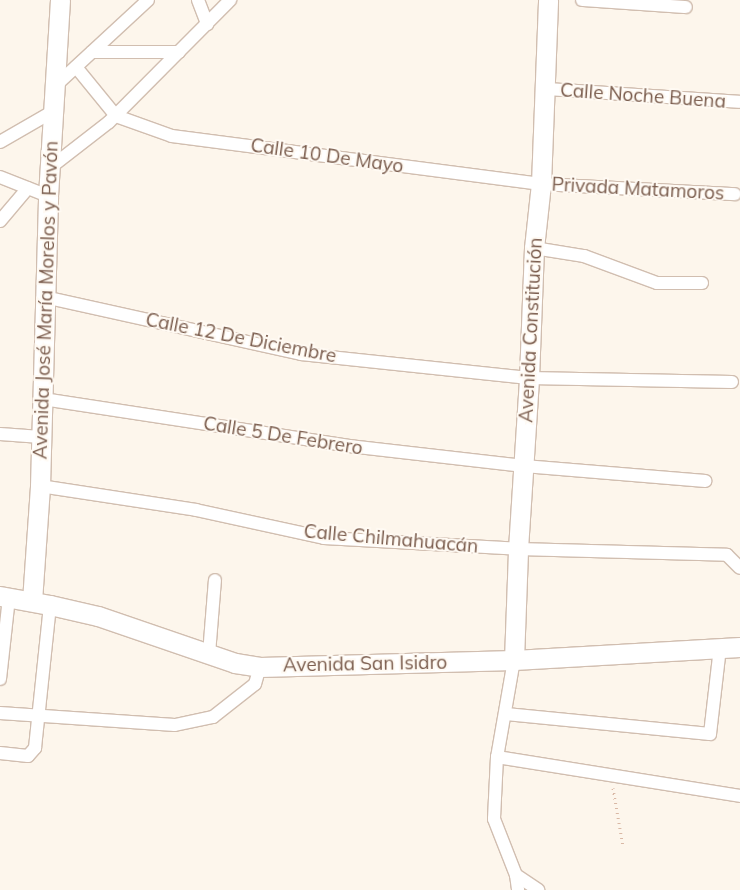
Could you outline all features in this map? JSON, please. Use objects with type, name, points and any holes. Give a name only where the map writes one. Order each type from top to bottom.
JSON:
[{"type":"main road","name":"Avenida José María Morelos y Pavón","points":[[41,603],[40,486],[44,297],[52,112],[60,0]]},
{"type":"main road","name":"Avenida Constitución","points":[[514,660],[518,549],[530,378],[534,248],[541,184],[546,89],[548,0]]},
{"type":"main road","name":"Avenida San Isidro","points":[[4,597],[98,616],[236,663],[260,667],[514,660],[740,647]]},
{"type":"street","points":[[54,87],[148,0]]},
{"type":"street","points":[[198,0],[207,24]]},
{"type":"street","points":[[51,167],[116,116],[230,0]]},
{"type":"street","points":[[582,0],[686,6]]},
{"type":"street","points":[[92,52],[179,52]]},
{"type":"street","points":[[76,67],[116,116]]},
{"type":"street","name":"Calle Noche Buena","points":[[546,89],[740,102]]},
{"type":"street","points":[[0,142],[52,112]]},
{"type":"street","name":"Calle 10 De Mayo","points":[[116,116],[172,136],[541,184]]},
{"type":"street","points":[[0,177],[48,196]]},
{"type":"street","name":"Privada Matamoros","points":[[541,184],[735,194]]},
{"type":"street","points":[[0,221],[28,188]]},
{"type":"street","points":[[534,248],[584,256],[657,283],[702,283]]},
{"type":"street","name":"Calle 12 De Diciembre","points":[[44,297],[302,354],[530,378],[732,382]]},
{"type":"street","name":"Calle 5 De Febrero","points":[[43,399],[349,446],[524,466],[705,481]]},
{"type":"street","points":[[0,434],[41,437]]},
{"type":"street","name":"Calle Chilmahuacán","points":[[40,486],[196,510],[324,538],[518,549],[727,555],[740,568]]},
{"type":"street","points":[[209,654],[215,580]]},
{"type":"street","points":[[0,679],[4,597]]},
{"type":"street","points":[[0,753],[28,756],[36,748],[41,603]]},
{"type":"street","points":[[506,714],[710,734],[720,647]]},
{"type":"street","points":[[514,660],[497,757],[494,819],[516,875],[518,890]]},
{"type":"street","points":[[0,712],[175,724],[213,717],[255,684],[260,667]]},
{"type":"street","points":[[497,757],[740,796]]},
{"type":"street","points":[[516,875],[538,890]]},
{"type":"path","points":[[611,775],[623,846]]}]
